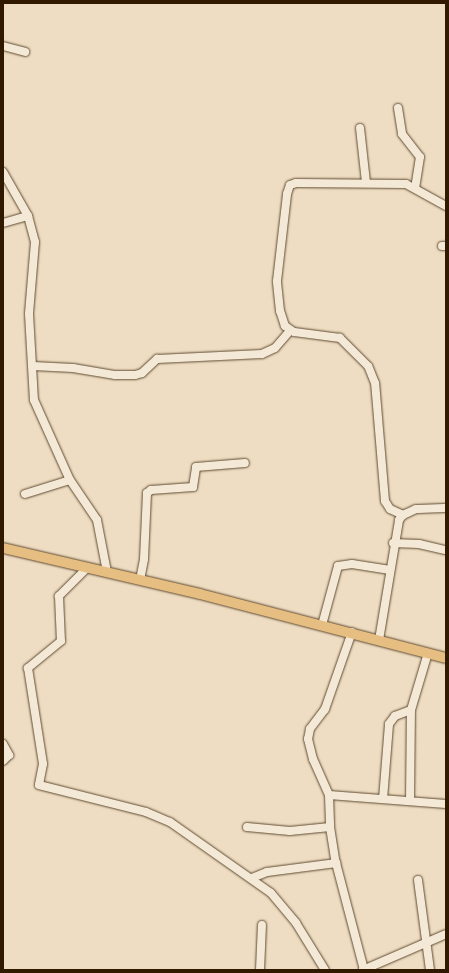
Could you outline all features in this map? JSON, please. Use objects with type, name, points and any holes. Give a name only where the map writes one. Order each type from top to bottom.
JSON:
[{"type":"main road","points":[[3,548],[352,632],[446,658]]},
{"type":"street","points":[[3,46],[26,52]]},
{"type":"street","points":[[398,108],[402,134],[420,157],[415,187]]},
{"type":"street","points":[[360,128],[366,182]]},
{"type":"street","points":[[3,172],[28,216],[35,250],[29,297],[33,366],[32,385],[35,404],[70,480],[97,520],[107,572]]},
{"type":"street","points":[[403,515],[390,509],[385,501],[375,383],[368,366],[340,338],[290,331],[285,326],[280,311],[277,281],[288,189],[296,183],[366,182],[406,184],[415,187],[446,206]]},
{"type":"street","points":[[3,223],[28,216]]},
{"type":"street","points":[[33,366],[73,368],[115,375],[135,375],[142,373],[157,359],[262,354],[275,348],[290,331]]},
{"type":"street","points":[[140,580],[144,559],[147,493],[151,490],[193,487],[196,467],[245,463]]},
{"type":"street","points":[[25,494],[70,480]]},
{"type":"street","points":[[379,640],[396,526],[403,515],[416,509],[446,508]]},
{"type":"street","points":[[393,543],[419,544],[446,550]]},
{"type":"street","points":[[322,625],[338,566],[352,564],[389,570]]},
{"type":"street","points":[[87,568],[59,596],[61,641],[28,668],[43,764],[40,786],[158,816],[252,878],[281,903],[325,970]]},
{"type":"street","points":[[352,632],[325,709],[308,734],[313,759],[329,795],[330,827],[336,862],[364,970],[446,934]]},
{"type":"street","points":[[410,801],[412,710],[428,653]]},
{"type":"street","points":[[383,798],[389,724],[395,716],[412,710]]},
{"type":"street","points":[[3,744],[9,755],[3,761]]},
{"type":"street","points":[[329,795],[446,804]]},
{"type":"street","points":[[247,827],[290,831],[330,827]]},
{"type":"street","points":[[252,878],[267,872],[336,862]]},
{"type":"street","points":[[418,880],[430,970]]},
{"type":"street","points":[[260,970],[262,925]]}]
